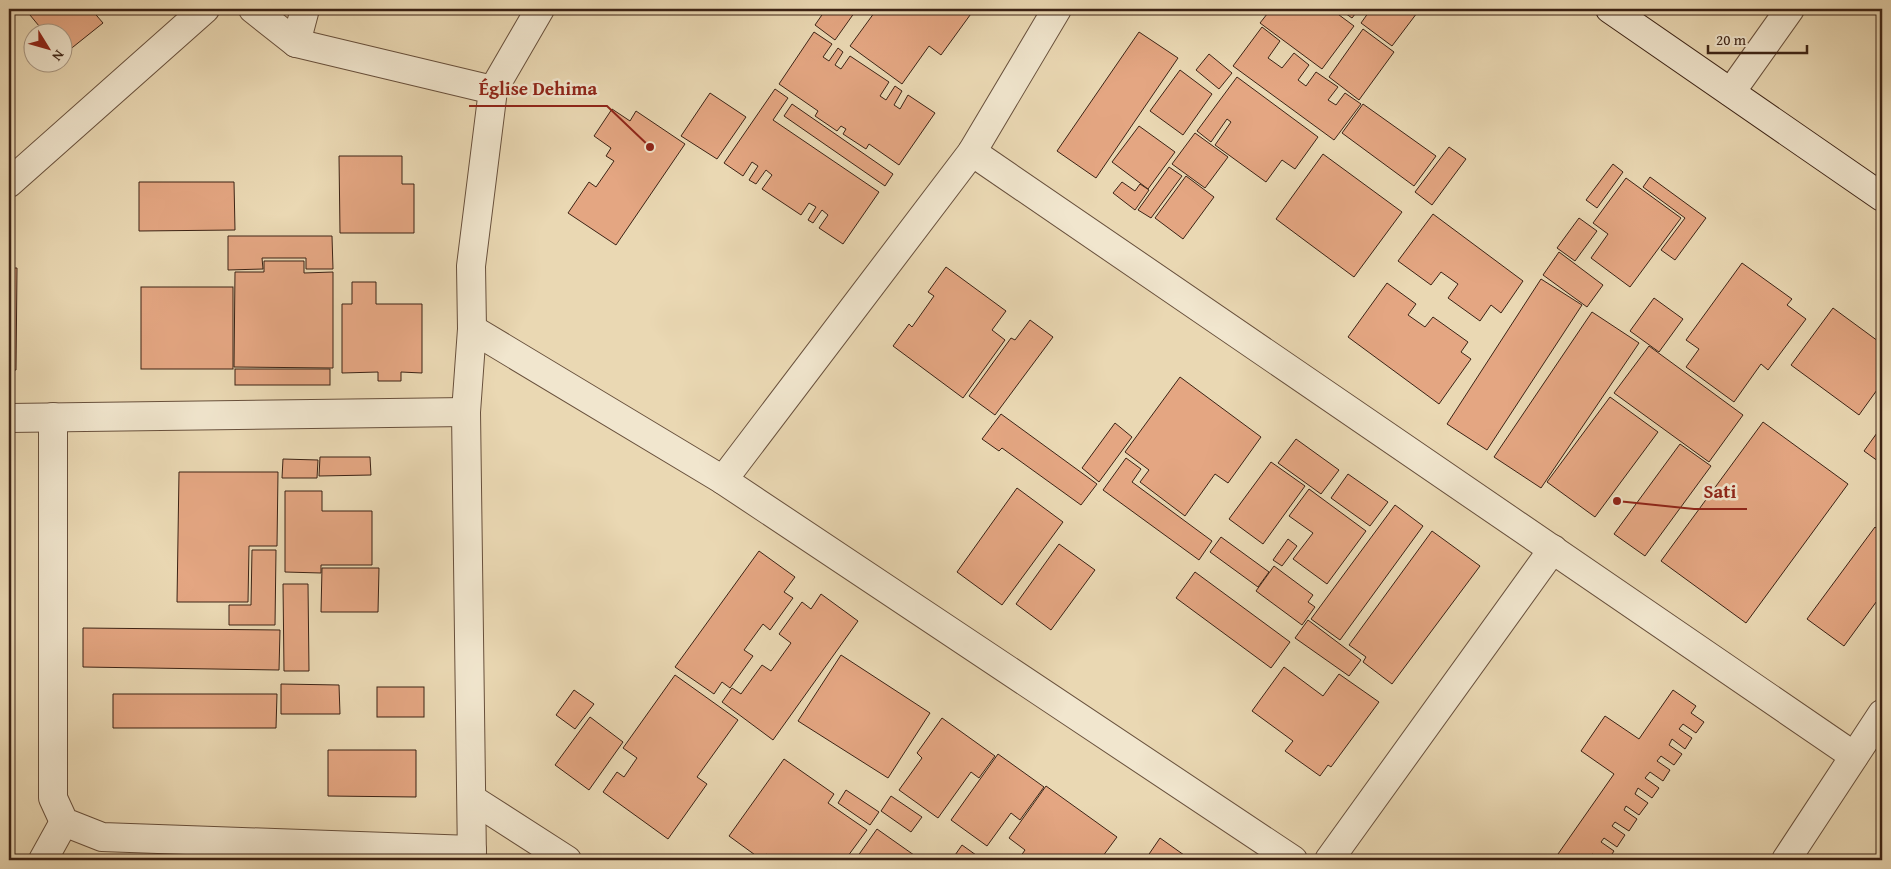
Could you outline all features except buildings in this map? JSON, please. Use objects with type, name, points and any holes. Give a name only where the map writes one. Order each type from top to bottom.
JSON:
[{"type":"street","points":[[9,183],[205,9]]},
{"type":"street","points":[[253,9],[296,43],[493,90]]},
{"type":"street","points":[[296,43],[305,9]]},
{"type":"street","points":[[53,418],[53,798],[64,822],[102,837],[472,855],[466,412],[472,329],[471,266],[493,90],[540,9]]},
{"type":"street","points":[[723,480],[972,152],[1057,9]]},
{"type":"street","points":[[1610,9],[1882,197]]},
{"type":"street","points":[[1731,92],[1790,9]]},
{"type":"street","points":[[972,152],[1854,756]]},
{"type":"street","points":[[472,329],[723,480],[1293,860]]},
{"type":"street","points":[[9,418],[466,412]]},
{"type":"street","points":[[1329,860],[1553,549]]},
{"type":"street","points":[[1786,860],[1882,714]]},
{"type":"street","points":[[472,799],[567,860]]},
{"type":"street","points":[[43,860],[64,822]]},
{"type":"place","name":"Église Dehima","points":[[650,147]]},
{"type":"place","name":"Sati","points":[[1617,501]]}]
